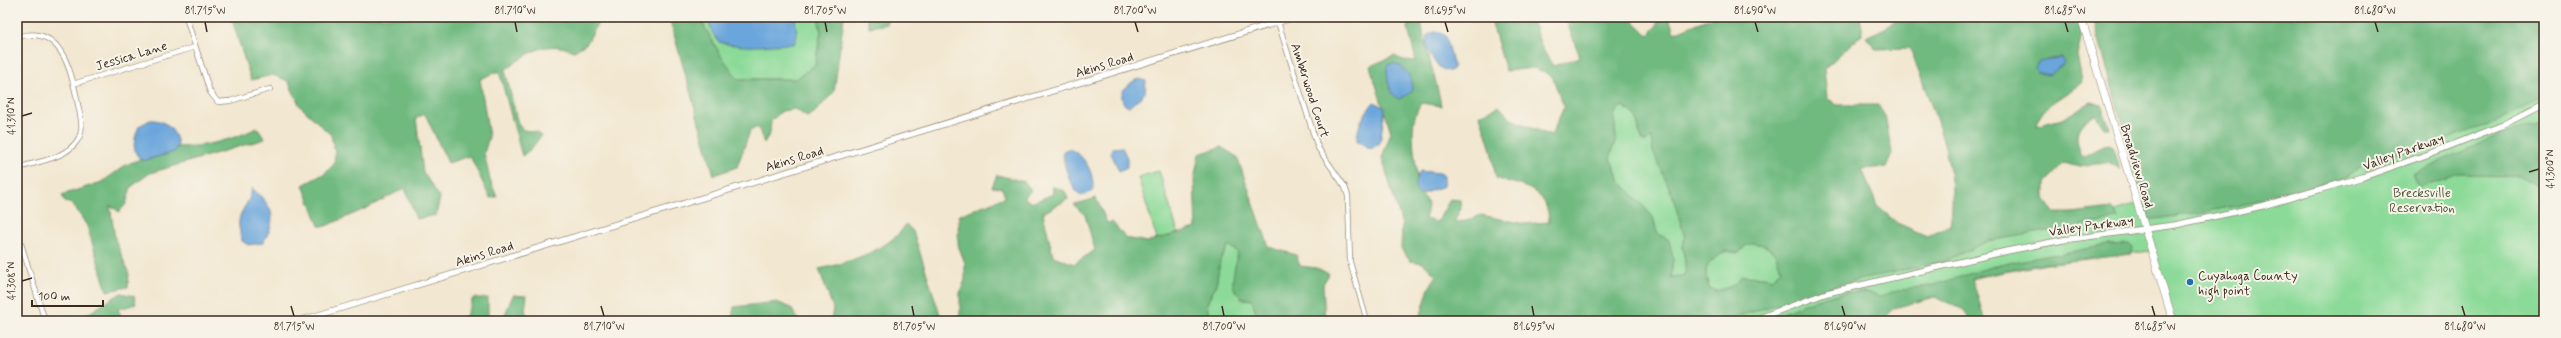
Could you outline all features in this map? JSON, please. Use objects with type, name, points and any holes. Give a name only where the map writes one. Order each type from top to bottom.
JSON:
[{"type":"main road","name":"Broadview Road","points":[[2081,17],[2173,321]]},
{"type":"street","points":[[186,17],[210,92],[218,102],[230,101],[270,89]]},
{"type":"street","name":"Akins Road","points":[[299,321],[1296,17]]},
{"type":"street","name":"Amberwood Court","points":[[1278,22],[1318,148],[1345,188],[1348,196],[1350,262],[1367,321]]},
{"type":"street","points":[[17,37],[29,34],[43,36],[55,44],[65,57],[73,84],[82,126],[78,141],[65,153],[17,168]]},
{"type":"street","name":"Jessica Lane","points":[[73,84],[195,47]]},
{"type":"street","name":"Valley Parkway","points":[[1751,321],[1816,296],[2007,251],[2063,240],[2175,225],[2262,206],[2363,177],[2504,125],[2544,104]]},
{"type":"street","points":[[17,231],[45,321]]},
{"type":"green space","points":[[231,17],[601,17],[587,43],[574,51],[564,48],[546,47],[530,53],[505,70],[518,124],[523,130],[536,132],[541,136],[531,149],[522,156],[499,71],[480,79],[489,137],[484,153],[490,180],[497,197],[490,198],[470,156],[448,163],[425,114],[416,118],[423,172],[440,198],[436,215],[416,219],[405,188],[367,208],[326,226],[319,226],[303,185],[325,173],[334,164],[335,153],[331,135],[300,106],[288,81],[273,75],[251,80]]},
{"type":"green space","points":[[669,17],[699,17],[721,56],[738,79],[796,79],[815,65],[821,32],[818,17],[844,17],[834,92],[814,113],[807,117],[795,109],[782,111],[771,121],[770,133],[764,143],[758,127],[750,131],[737,167],[714,175]]},
{"type":"green space","points":[[699,17],[818,17],[821,32],[815,65],[796,79],[738,79],[721,56]]},
{"type":"green space","points":[[867,17],[887,17],[887,24],[869,27]]},
{"type":"green space","points":[[1490,17],[1531,17],[1542,48],[1553,66],[1580,57],[1565,17],[1629,17],[1648,35],[1657,26],[1658,17],[1669,17],[1674,33],[1713,17],[1860,17],[1863,33],[1824,69],[1827,98],[1837,105],[1878,105],[1885,116],[1892,153],[1886,167],[1862,169],[1877,206],[1897,223],[1927,236],[1950,225],[1952,202],[1951,180],[1947,157],[1934,112],[1910,48],[1876,49],[1866,37],[1887,27],[1898,17],[2076,17],[2082,34],[2077,55],[2082,82],[2049,106],[2039,118],[2036,126],[2062,119],[2091,102],[2101,105],[2110,128],[2104,128],[2095,114],[2083,123],[2078,132],[2077,137],[2079,149],[2082,157],[2108,144],[2112,146],[2120,170],[2115,166],[2105,163],[2074,166],[2064,163],[2045,183],[2045,198],[2054,213],[2071,213],[2112,208],[2118,218],[2109,221],[1988,241],[1945,261],[1841,284],[1724,321],[1419,321],[1429,288],[1436,276],[1423,263],[1410,261],[1401,249],[1402,225],[1382,158],[1391,132],[1370,66],[1394,56],[1403,60],[1416,61],[1408,28],[1411,18],[1422,25],[1441,106],[1421,103],[1416,113],[1414,124],[1413,135],[1417,179],[1416,190],[1426,199],[1428,205],[1425,219],[1437,222],[1450,199],[1460,200],[1461,208],[1454,222],[1466,221],[1481,215],[1525,224],[1549,222],[1548,211],[1544,202],[1533,191],[1496,178],[1491,150],[1480,115],[1499,106],[1511,119],[1551,136],[1564,107],[1552,76],[1534,68],[1506,71]],"holes":[[[2062,58],[2049,75],[2048,59]],[[1621,106],[1628,109],[1637,119],[1640,133],[1645,143],[1652,137],[1653,152],[1672,194],[1685,238],[1683,246],[1686,271],[1683,276],[1671,277],[1673,258],[1669,240],[1657,233],[1653,217],[1620,181],[1610,158],[1616,139],[1614,115]],[[1753,243],[1768,248],[1775,255],[1781,270],[1771,279],[1766,277],[1741,276],[1737,283],[1727,288],[1716,291],[1709,288],[1706,269],[1710,262],[1726,251],[1739,253],[1745,246]]]},
{"type":"green space","points":[[2093,17],[2544,17],[2544,95],[2498,121],[2415,149],[2374,157],[2344,178],[2260,201],[2205,212],[2148,220]]},
{"type":"green space","name":"Brecksville Reservation","points":[[2544,17],[2544,321],[2174,321],[2152,251],[2074,259],[1983,276],[1825,321],[1675,321],[2068,216],[2114,211],[2138,204],[2126,162],[2523,41]]},
{"type":"green space","points":[[1621,106],[1633,113],[1637,119],[1639,133],[1647,139],[1651,137],[1680,218],[1685,238],[1683,246],[1686,271],[1683,276],[1671,277],[1673,258],[1657,233],[1653,217],[1620,181],[1610,158],[1616,139],[1614,115]]},
{"type":"green space","points":[[2544,121],[2544,190],[2519,176],[2456,175],[2419,187],[2413,174],[2490,139]]},
{"type":"green space","points":[[257,128],[265,139],[150,173],[131,187],[126,204],[119,212],[110,205],[115,239],[129,274],[128,287],[107,291],[87,226],[73,204],[65,202],[62,195],[102,182],[126,165],[140,159],[143,161],[174,152],[177,147],[198,146],[218,142]]},
{"type":"green space","points":[[1221,147],[1237,157],[1269,247],[1296,255],[1300,266],[1316,268],[1329,274],[1323,284],[1325,321],[1259,321],[1252,300],[1243,298],[1237,294],[1234,289],[1233,276],[1238,253],[1229,245],[1220,261],[1216,285],[1207,303],[1209,321],[960,321],[960,293],[965,280],[965,263],[958,245],[959,215],[1005,197],[1002,188],[992,187],[997,175],[1025,182],[1031,191],[1024,197],[1031,203],[1053,194],[1052,186],[1065,191],[1068,199],[1043,213],[1053,256],[1074,264],[1095,250],[1085,215],[1074,205],[1096,198],[1107,223],[1112,222],[1126,238],[1147,242],[1196,228],[1194,180],[1199,154]]},
{"type":"green space","points":[[1159,171],[1205,321],[1182,321],[1138,177]]},
{"type":"green space","points":[[906,224],[913,231],[942,321],[831,321],[833,308],[819,269],[855,259],[880,248],[899,233]]},
{"type":"green space","points":[[1753,243],[1764,246],[1772,251],[1781,270],[1771,279],[1765,277],[1741,276],[1737,283],[1727,288],[1716,291],[1709,288],[1706,269],[1710,262],[1726,251],[1739,253],[1745,246]]},
{"type":"green space","points":[[2129,244],[2133,248],[2132,254],[2043,264],[1972,278],[1985,321],[1971,321],[1964,310],[1935,297],[1894,308],[1883,321],[1846,321],[1842,316],[1827,321],[1763,321],[1804,304],[1837,294],[1867,292],[1879,296],[1904,289],[1934,285],[2001,264],[2108,245]]},
{"type":"green space","points":[[1229,245],[1238,253],[1233,280],[1242,299],[1252,300],[1259,321],[1238,321],[1234,314],[1233,321],[1209,321],[1207,303],[1216,285],[1220,261]]},
{"type":"green space","points":[[121,293],[134,296],[136,304],[118,309],[123,321],[107,321],[104,318],[103,321],[76,321]]},
{"type":"green space","points":[[513,295],[527,296],[525,309],[528,321],[499,321],[504,317]]},
{"type":"green space","points":[[473,298],[488,298],[488,321],[464,321]]},
{"type":"green space","points":[[777,302],[791,308],[799,321],[726,321],[732,319],[734,307]]},
{"type":"water","points":[[708,17],[795,17],[797,36],[794,44],[739,46],[719,42],[712,32]]},
{"type":"water","points":[[1437,31],[1446,36],[1454,66],[1451,71],[1446,71],[1438,66],[1427,49],[1426,45],[1428,35]]},
{"type":"water","points":[[2062,58],[2064,63],[2050,75],[2038,73],[2035,69],[2038,62]]},
{"type":"water","points":[[1394,63],[1406,71],[1411,82],[1412,92],[1399,99],[1393,94],[1387,74],[1387,65]]},
{"type":"water","points":[[1138,79],[1146,81],[1145,93],[1129,107],[1125,105],[1123,101],[1122,93],[1130,83]]},
{"type":"water","points":[[1374,102],[1385,108],[1380,143],[1371,149],[1357,141],[1357,135],[1362,120]]},
{"type":"water","points":[[150,120],[160,121],[169,126],[175,135],[178,145],[174,152],[143,161],[136,154],[134,145],[139,126]]},
{"type":"water","points":[[1122,147],[1127,158],[1127,167],[1119,171],[1110,151],[1113,148]]},
{"type":"water","points":[[1068,149],[1079,155],[1088,166],[1092,178],[1093,191],[1081,196],[1070,182],[1063,156],[1063,151]]},
{"type":"water","points":[[1420,171],[1441,173],[1444,176],[1444,186],[1419,195],[1415,183]]},
{"type":"water","points":[[252,188],[269,207],[272,219],[268,234],[263,243],[248,245],[242,241],[239,224],[241,213],[251,194]]},
{"type":"place","name":"Cuyahoga County high point","points":[[2190,282]]}]
